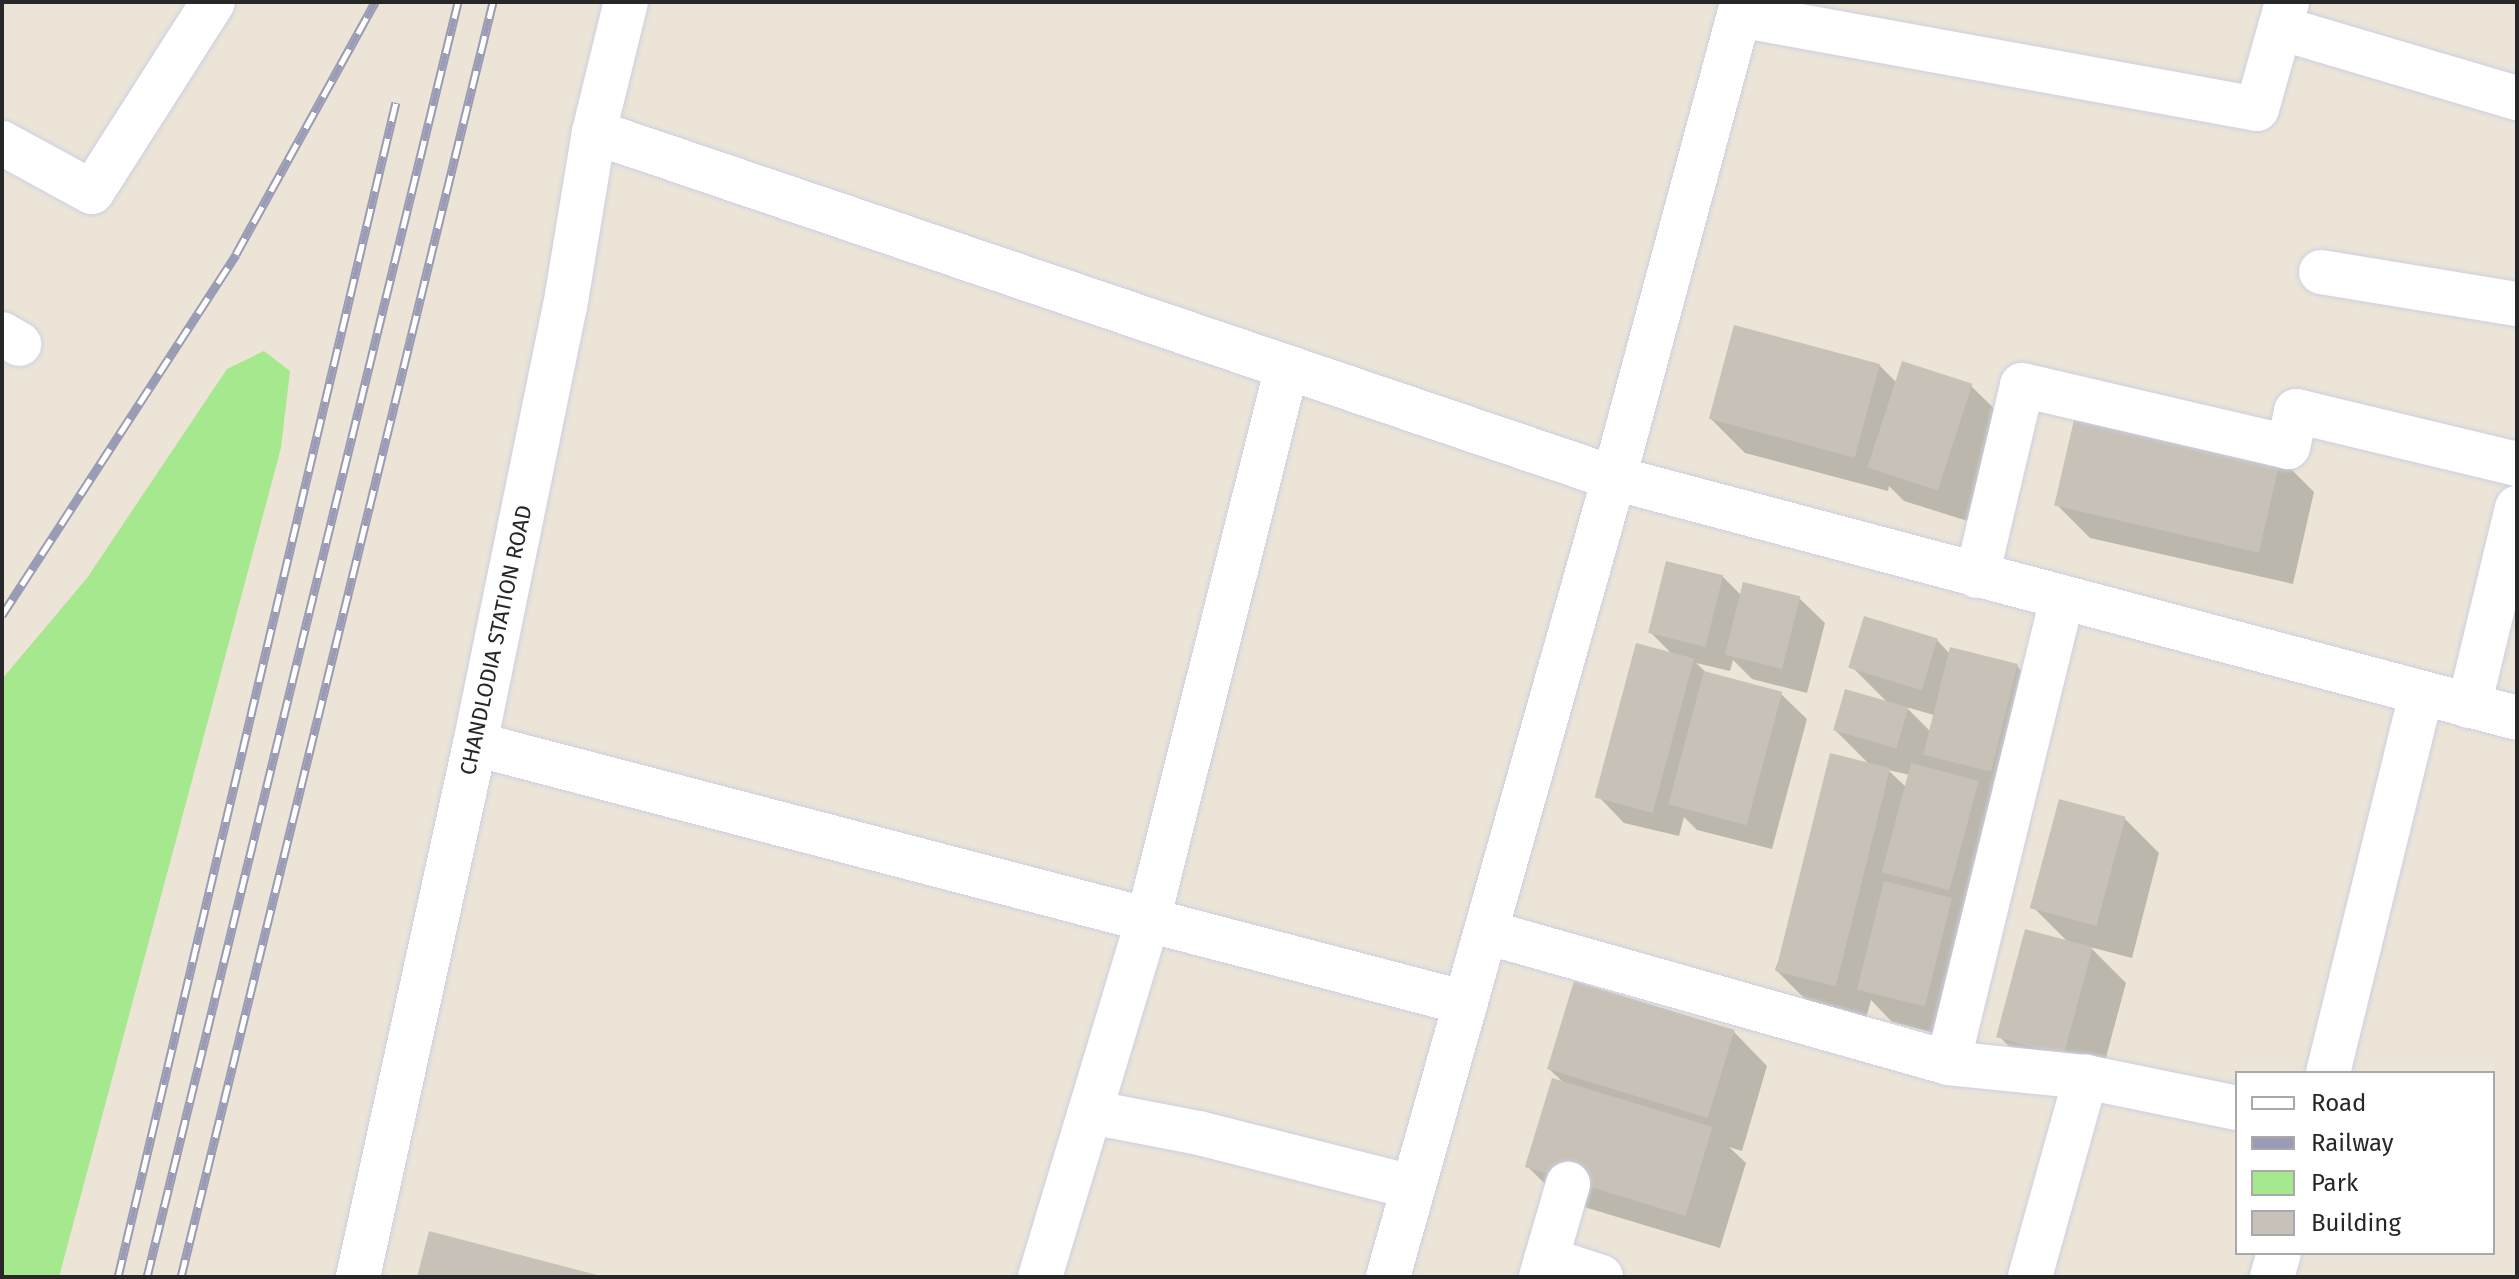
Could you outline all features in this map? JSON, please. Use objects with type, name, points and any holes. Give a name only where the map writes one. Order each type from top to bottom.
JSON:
[{"type":"street","points":[[2,143],[92,192],[213,2]]},
{"type":"street","name":"CHANDLODIA STATION ROAD","points":[[358,1277],[475,744],[565,307],[594,132],[626,2]]},
{"type":"street","points":[[1388,1277],[1614,478],[1741,8],[2257,109],[2284,15],[2517,98]]},
{"type":"street","points":[[594,132],[1614,478],[2517,718]]},
{"type":"street","points":[[2321,272],[2517,304]]},
{"type":"street","points":[[1040,1277],[1148,920],[1287,367]]},
{"type":"street","points":[[1977,576],[2022,385],[2288,447],[2296,411],[2517,464]]},
{"type":"street","points":[[2469,706],[2517,508]]},
{"type":"street","points":[[1948,1063],[2062,599]]},
{"type":"street","points":[[2328,1071],[2421,694]]},
{"type":"street","points":[[475,744],[1466,1003]]},
{"type":"street","points":[[1486,932],[1948,1063],[2086,1077],[2235,1108]]},
{"type":"street","points":[[2030,1277],[2086,1077]]},
{"type":"street","points":[[1090,1112],[1199,1133],[1413,1187]]},
{"type":"street","points":[[1568,1184],[1544,1268],[1601,1277]]},
{"type":"street","points":[[2272,1277],[2278,1255]]},
{"type":"green space","points":[[264,351],[290,371],[281,448],[59,1277],[2,1277],[2,679],[87,578],[227,369]]},
{"type":"building","points":[[1734,325],[1880,364],[1855,458],[1709,419]]},
{"type":"building","points":[[1902,361],[1972,384],[1938,490],[1867,468]]},
{"type":"building","points":[[2076,411],[2281,458],[2259,553],[2054,506]]},
{"type":"building","points":[[1666,561],[1723,575],[1705,647],[1648,633]]},
{"type":"building","points":[[1743,582],[1800,596],[1782,669],[1725,655]]},
{"type":"building","points":[[1864,616],[1938,639],[1922,690],[1848,668]]},
{"type":"building","points":[[1636,643],[1694,659],[1653,813],[1595,798]]},
{"type":"building","points":[[1950,647],[2018,664],[1991,772],[1923,755]]},
{"type":"building","points":[[1704,671],[1782,692],[1747,825],[1668,804]]},
{"type":"building","points":[[1845,689],[1908,707],[1897,749],[1833,730]]},
{"type":"building","points":[[1830,753],[1890,768],[1836,986],[1776,971]]},
{"type":"building","points":[[1911,763],[1979,781],[1949,890],[1882,872]]},
{"type":"building","points":[[2059,799],[2126,817],[2096,926],[2030,908]]},
{"type":"building","points":[[1884,881],[1952,898],[1925,1007],[1857,990]]},
{"type":"building","points":[[2025,929],[2093,947],[2064,1055],[1996,1037]]},
{"type":"building","points":[[1574,981],[1735,1030],[1708,1118],[1547,1069]]},
{"type":"building","points":[[1552,1078],[1713,1127],[1685,1216],[1525,1167]]},
{"type":"building","points":[[429,1231],[601,1276],[601,1277],[417,1277]]},
{"type":"railway","points":[[2,615],[236,254],[375,2]]},
{"type":"railway","points":[[147,1277],[458,2]]},
{"type":"railway","points":[[181,1277],[493,2]]},
{"type":"railway","points":[[118,1277],[396,102]]}]
